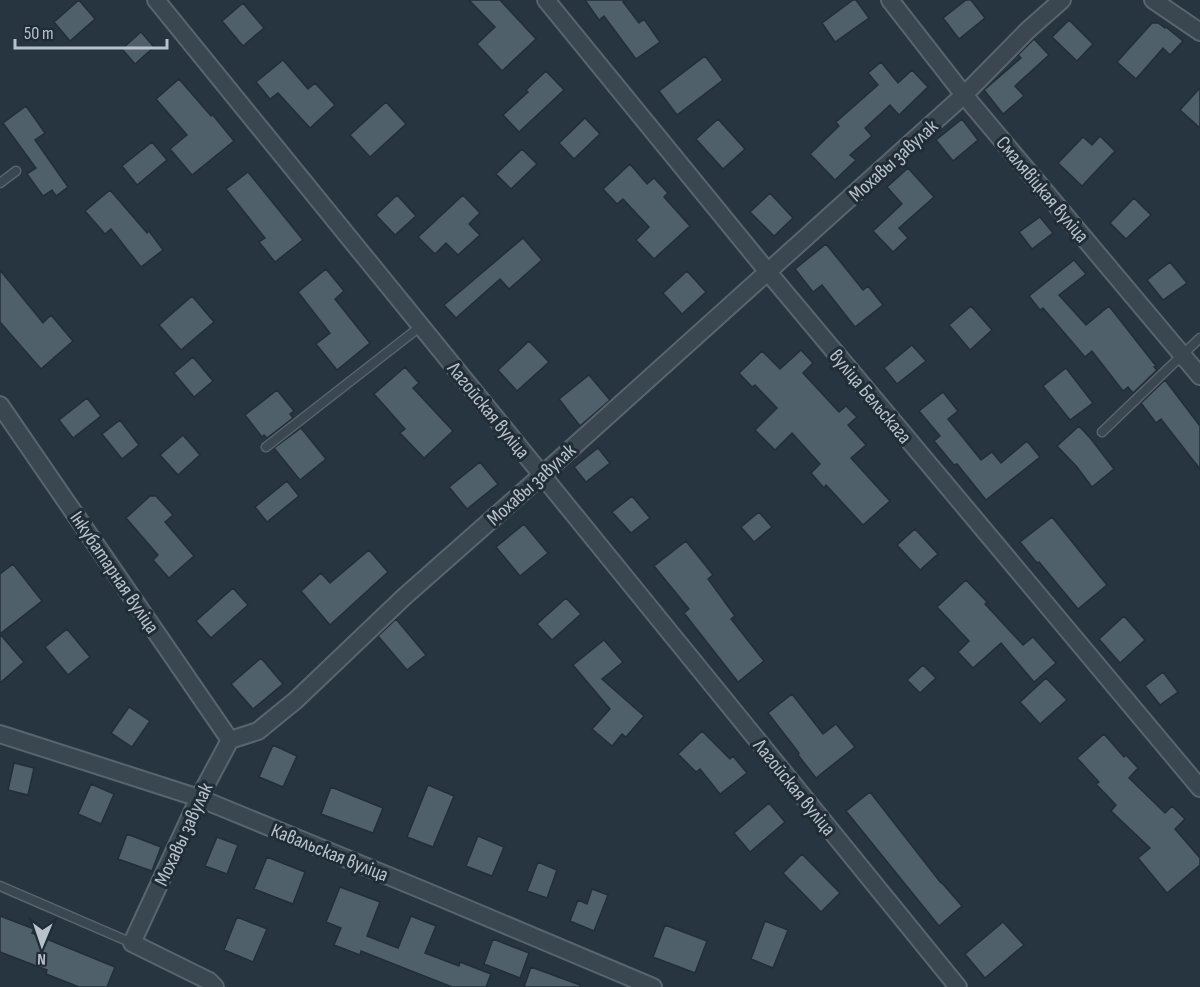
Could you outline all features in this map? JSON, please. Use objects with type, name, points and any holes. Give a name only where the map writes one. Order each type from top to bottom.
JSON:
[{"type":"street","name":"Лагойская вуліца","points":[[156,0],[958,987]]},
{"type":"street","name":"вуліца Бельскага","points":[[546,0],[768,272],[1200,788]]},
{"type":"street","name":"Смалявіцкая вуліца","points":[[890,0],[964,95],[1200,376]]},
{"type":"street","name":"Мохавы завулак","points":[[132,943],[199,798],[230,740],[258,731],[296,700],[404,597],[964,95],[1028,30],[1062,0]]},
{"type":"street","points":[[1153,0],[1200,32]]},
{"type":"street","name":"Інкубатарная вуліца","points":[[0,405],[230,740]]},
{"type":"street","name":"Кавальская вуліца","points":[[0,734],[199,798],[653,987]]},
{"type":"street","points":[[132,943],[209,981],[215,987]]},
{"type":"lane","points":[[0,183],[16,171]]},
{"type":"lane","points":[[266,447],[421,326]]},
{"type":"lane","points":[[1102,432],[1200,338]]},
{"type":"lane","points":[[0,886],[132,943]]},
{"type":"building","points":[[79,0],[95,19],[70,41],[54,22]]},
{"type":"building","points":[[469,0],[500,0],[536,39],[502,71],[477,44],[495,27]]},
{"type":"building","points":[[585,0],[626,0],[623,2],[639,23],[644,19],[660,42],[636,59],[604,16],[599,20]]},
{"type":"building","points":[[856,0],[869,18],[835,42],[822,23]]},
{"type":"building","points":[[966,0],[971,0],[985,18],[959,39],[943,18]]},
{"type":"building","points":[[243,3],[264,28],[243,46],[222,21]]},
{"type":"building","points":[[1069,20],[1093,44],[1077,61],[1052,37]]},
{"type":"building","points":[[1152,23],[1166,27],[1183,41],[1170,55],[1163,48],[1136,79],[1117,62]]},
{"type":"building","points":[[141,32],[154,47],[135,64],[122,49]]},
{"type":"building","points":[[1034,39],[1049,55],[1015,86],[1024,96],[1003,114],[984,90],[1021,58],[1018,55]]},
{"type":"building","points":[[705,56],[723,80],[677,115],[659,91]]},
{"type":"building","points":[[283,60],[308,89],[315,83],[335,105],[310,128],[278,93],[270,99],[256,82]]},
{"type":"building","points":[[881,62],[898,83],[912,70],[928,87],[899,115],[890,105],[865,128],[872,136],[850,155],[856,160],[835,180],[810,154],[839,126],[836,122],[878,85],[868,73]]},
{"type":"building","points":[[546,71],[564,90],[519,132],[503,115],[528,92],[526,90]]},
{"type":"building","points":[[179,79],[234,141],[192,175],[170,149],[187,135],[156,99]]},
{"type":"building","points":[[1200,88],[1200,128],[1180,110]]},
{"type":"building","points":[[386,102],[406,124],[370,157],[350,135]]},
{"type":"building","points":[[26,106],[45,133],[35,140],[68,187],[56,196],[52,190],[43,196],[27,174],[36,168],[3,123]]},
{"type":"building","points":[[585,118],[600,134],[574,159],[559,143]]},
{"type":"building","points":[[718,119],[745,149],[723,169],[696,139]]},
{"type":"building","points":[[962,119],[978,140],[953,161],[936,140]]},
{"type":"building","points":[[1100,136],[1115,151],[1082,186],[1058,163],[1083,137],[1092,145]]},
{"type":"building","points":[[152,142],[167,160],[137,185],[122,166]]},
{"type":"building","points":[[522,149],[537,164],[511,189],[496,174]]},
{"type":"building","points":[[630,164],[647,184],[654,178],[668,193],[664,197],[690,226],[654,259],[636,240],[649,227],[623,199],[617,204],[603,189]]},
{"type":"building","points":[[908,168],[934,197],[899,228],[908,238],[893,252],[873,231],[902,204],[887,187]]},
{"type":"building","points":[[248,172],[303,240],[275,262],[259,242],[265,238],[226,189]]},
{"type":"building","points":[[110,190],[147,233],[149,231],[163,250],[141,267],[111,229],[105,234],[85,211]]},
{"type":"building","points":[[770,193],[793,218],[774,236],[750,212]]},
{"type":"building","points":[[397,195],[416,216],[395,235],[376,215]]},
{"type":"building","points":[[463,195],[480,213],[469,224],[480,235],[458,255],[446,243],[435,254],[418,237]]},
{"type":"building","points":[[1134,198],[1151,215],[1126,239],[1110,223]]},
{"type":"building","points":[[1040,217],[1053,233],[1032,249],[1019,232]]},
{"type":"building","points":[[523,238],[542,260],[509,289],[500,279],[456,318],[444,305]]},
{"type":"building","points":[[826,244],[863,290],[868,286],[883,305],[855,327],[822,285],[813,292],[795,269]]},
{"type":"building","points":[[1074,260],[1086,274],[1059,295],[1086,325],[1109,306],[1156,366],[1154,367],[1157,370],[1133,393],[1128,387],[1123,391],[1092,351],[1085,357],[1043,308],[1040,310],[1029,296]]},
{"type":"building","points":[[1170,262],[1187,283],[1163,300],[1147,280]]},
{"type":"building","points":[[326,269],[344,291],[335,299],[370,343],[337,370],[316,344],[330,333],[298,292]]},
{"type":"building","points":[[0,270],[43,323],[51,315],[73,341],[41,369],[0,322]]},
{"type":"building","points":[[687,271],[706,292],[682,314],[663,293]]},
{"type":"building","points":[[192,296],[214,322],[181,350],[159,325]]},
{"type":"building","points":[[971,306],[992,330],[970,350],[949,325]]},
{"type":"building","points":[[529,341],[549,362],[517,391],[498,370]]},
{"type":"building","points":[[912,345],[926,361],[897,384],[884,368]]},
{"type":"building","points":[[801,350],[813,363],[803,373],[839,412],[846,406],[857,417],[848,425],[866,445],[851,458],[890,501],[863,525],[826,485],[824,488],[811,473],[820,464],[792,433],[775,450],[755,430],[777,408],[755,385],[752,387],[739,373],[762,351],[780,369]]},
{"type":"building","points":[[193,357],[213,381],[194,397],[174,373]]},
{"type":"building","points":[[405,367],[419,383],[413,388],[453,431],[424,458],[400,433],[405,429],[374,394]]},
{"type":"building","points":[[1066,368],[1093,403],[1070,420],[1043,386]]},
{"type":"building","points":[[589,375],[610,400],[580,426],[559,399]]},
{"type":"building","points":[[1165,380],[1200,426],[1200,469],[1161,419],[1156,423],[1141,403]]},
{"type":"building","points":[[277,390],[294,411],[290,414],[293,418],[267,438],[264,435],[262,437],[245,415]]},
{"type":"building","points":[[943,392],[958,411],[948,419],[981,460],[992,452],[1001,463],[1027,441],[1040,457],[986,500],[957,464],[954,465],[934,441],[940,436],[919,411]]},
{"type":"building","points":[[87,398],[101,416],[73,438],[59,420]]},
{"type":"building","points":[[120,420],[139,445],[122,459],[102,434]]},
{"type":"building","points":[[1079,426],[1114,469],[1092,487],[1057,446]]},
{"type":"building","points":[[301,428],[326,459],[300,480],[274,448]]},
{"type":"building","points":[[183,435],[200,455],[178,475],[160,455]]},
{"type":"building","points":[[598,448],[610,463],[586,482],[574,467]]},
{"type":"building","points":[[480,462],[498,484],[467,509],[449,487]]},
{"type":"building","points":[[287,481],[299,496],[267,522],[255,507]]},
{"type":"building","points":[[150,496],[156,496],[173,515],[165,522],[194,556],[169,578],[153,560],[158,555],[126,518]]},
{"type":"building","points":[[632,496],[650,518],[631,533],[612,512]]},
{"type":"building","points":[[759,512],[772,527],[754,542],[741,527]]},
{"type":"building","points":[[1052,517],[1107,585],[1078,609],[1020,542]]},
{"type":"building","points":[[524,524],[548,553],[520,576],[496,547]]},
{"type":"building","points":[[915,529],[938,554],[920,570],[897,545]]},
{"type":"building","points":[[686,541],[713,575],[708,579],[735,616],[731,619],[764,661],[738,682],[684,613],[689,609],[654,566]]},
{"type":"building","points":[[369,550],[388,572],[330,625],[301,591],[321,573],[330,583]]},
{"type":"building","points":[[13,564],[42,601],[0,634],[0,574]]},
{"type":"building","points":[[966,580],[1023,645],[1033,637],[1056,663],[1034,682],[1001,643],[973,668],[958,652],[969,641],[937,607]]},
{"type":"building","points":[[233,588],[248,605],[211,638],[196,621]]},
{"type":"building","points":[[566,598],[581,614],[552,640],[537,624]]},
{"type":"building","points":[[1124,616],[1145,640],[1120,663],[1099,639]]},
{"type":"building","points":[[396,619],[426,655],[407,670],[378,636]]},
{"type":"building","points":[[67,629],[90,657],[68,675],[45,647]]},
{"type":"building","points":[[0,634],[24,662],[0,683]]},
{"type":"building","points":[[604,640],[623,662],[602,679],[644,716],[626,737],[622,734],[612,746],[592,729],[610,709],[573,665]]},
{"type":"building","points":[[261,658],[283,684],[253,709],[231,684]]},
{"type":"building","points":[[923,665],[936,678],[920,693],[907,680]]},
{"type":"building","points":[[1163,672],[1178,692],[1160,705],[1145,686]]},
{"type":"building","points":[[1046,678],[1067,700],[1040,724],[1020,702]]},
{"type":"building","points":[[792,694],[823,734],[836,724],[855,747],[816,778],[768,713]]},
{"type":"building","points":[[129,707],[150,721],[132,747],[111,733]]},
{"type":"building","points":[[702,731],[730,759],[733,756],[747,773],[720,794],[700,769],[696,772],[678,754]]},
{"type":"building","points":[[1104,734],[1124,757],[1126,755],[1138,768],[1129,778],[1165,813],[1172,806],[1185,819],[1175,829],[1200,858],[1200,865],[1167,893],[1138,858],[1150,848],[1111,811],[1116,805],[1096,784],[1099,782],[1077,758]]},
{"type":"building","points":[[273,745],[297,756],[283,787],[259,777]]},
{"type":"building","points":[[14,763],[34,768],[28,795],[8,790]]},
{"type":"building","points":[[91,784],[114,794],[101,824],[78,814]]},
{"type":"building","points":[[428,785],[454,796],[433,847],[407,837]]},
{"type":"building","points":[[331,787],[383,808],[373,833],[321,814]]},
{"type":"building","points":[[870,792],[941,883],[962,906],[939,926],[846,811]]},
{"type":"building","points":[[769,803],[785,822],[750,852],[734,833]]},
{"type":"building","points":[[127,834],[161,847],[152,871],[118,859]]},
{"type":"building","points":[[478,836],[504,847],[492,876],[466,866]]},
{"type":"building","points":[[217,837],[238,845],[227,874],[205,866]]},
{"type":"building","points":[[802,854],[840,893],[821,912],[783,873]]},
{"type":"building","points":[[267,857],[305,872],[293,904],[254,889]]},
{"type":"building","points":[[538,862],[557,870],[547,898],[527,891]]},
{"type":"building","points":[[340,887],[380,902],[367,936],[398,948],[411,916],[436,926],[425,953],[459,966],[460,962],[491,974],[486,987],[452,987],[361,951],[360,955],[334,945],[341,928],[326,922]]},
{"type":"building","points":[[592,889],[608,895],[594,931],[570,921],[578,900],[587,904]]},
{"type":"building","points":[[0,916],[34,929],[32,933],[115,967],[107,987],[79,987],[46,974],[47,970],[0,952]]},
{"type":"building","points":[[237,917],[267,929],[253,962],[224,950]]},
{"type":"building","points":[[765,921],[788,930],[773,968],[751,959]]},
{"type":"building","points":[[1003,922],[1024,945],[985,978],[965,954]]},
{"type":"building","points":[[665,925],[707,941],[695,973],[653,957]]},
{"type":"building","points":[[493,939],[529,953],[520,978],[484,964]]},
{"type":"building","points":[[531,967],[580,985],[580,987],[524,987]]}]
